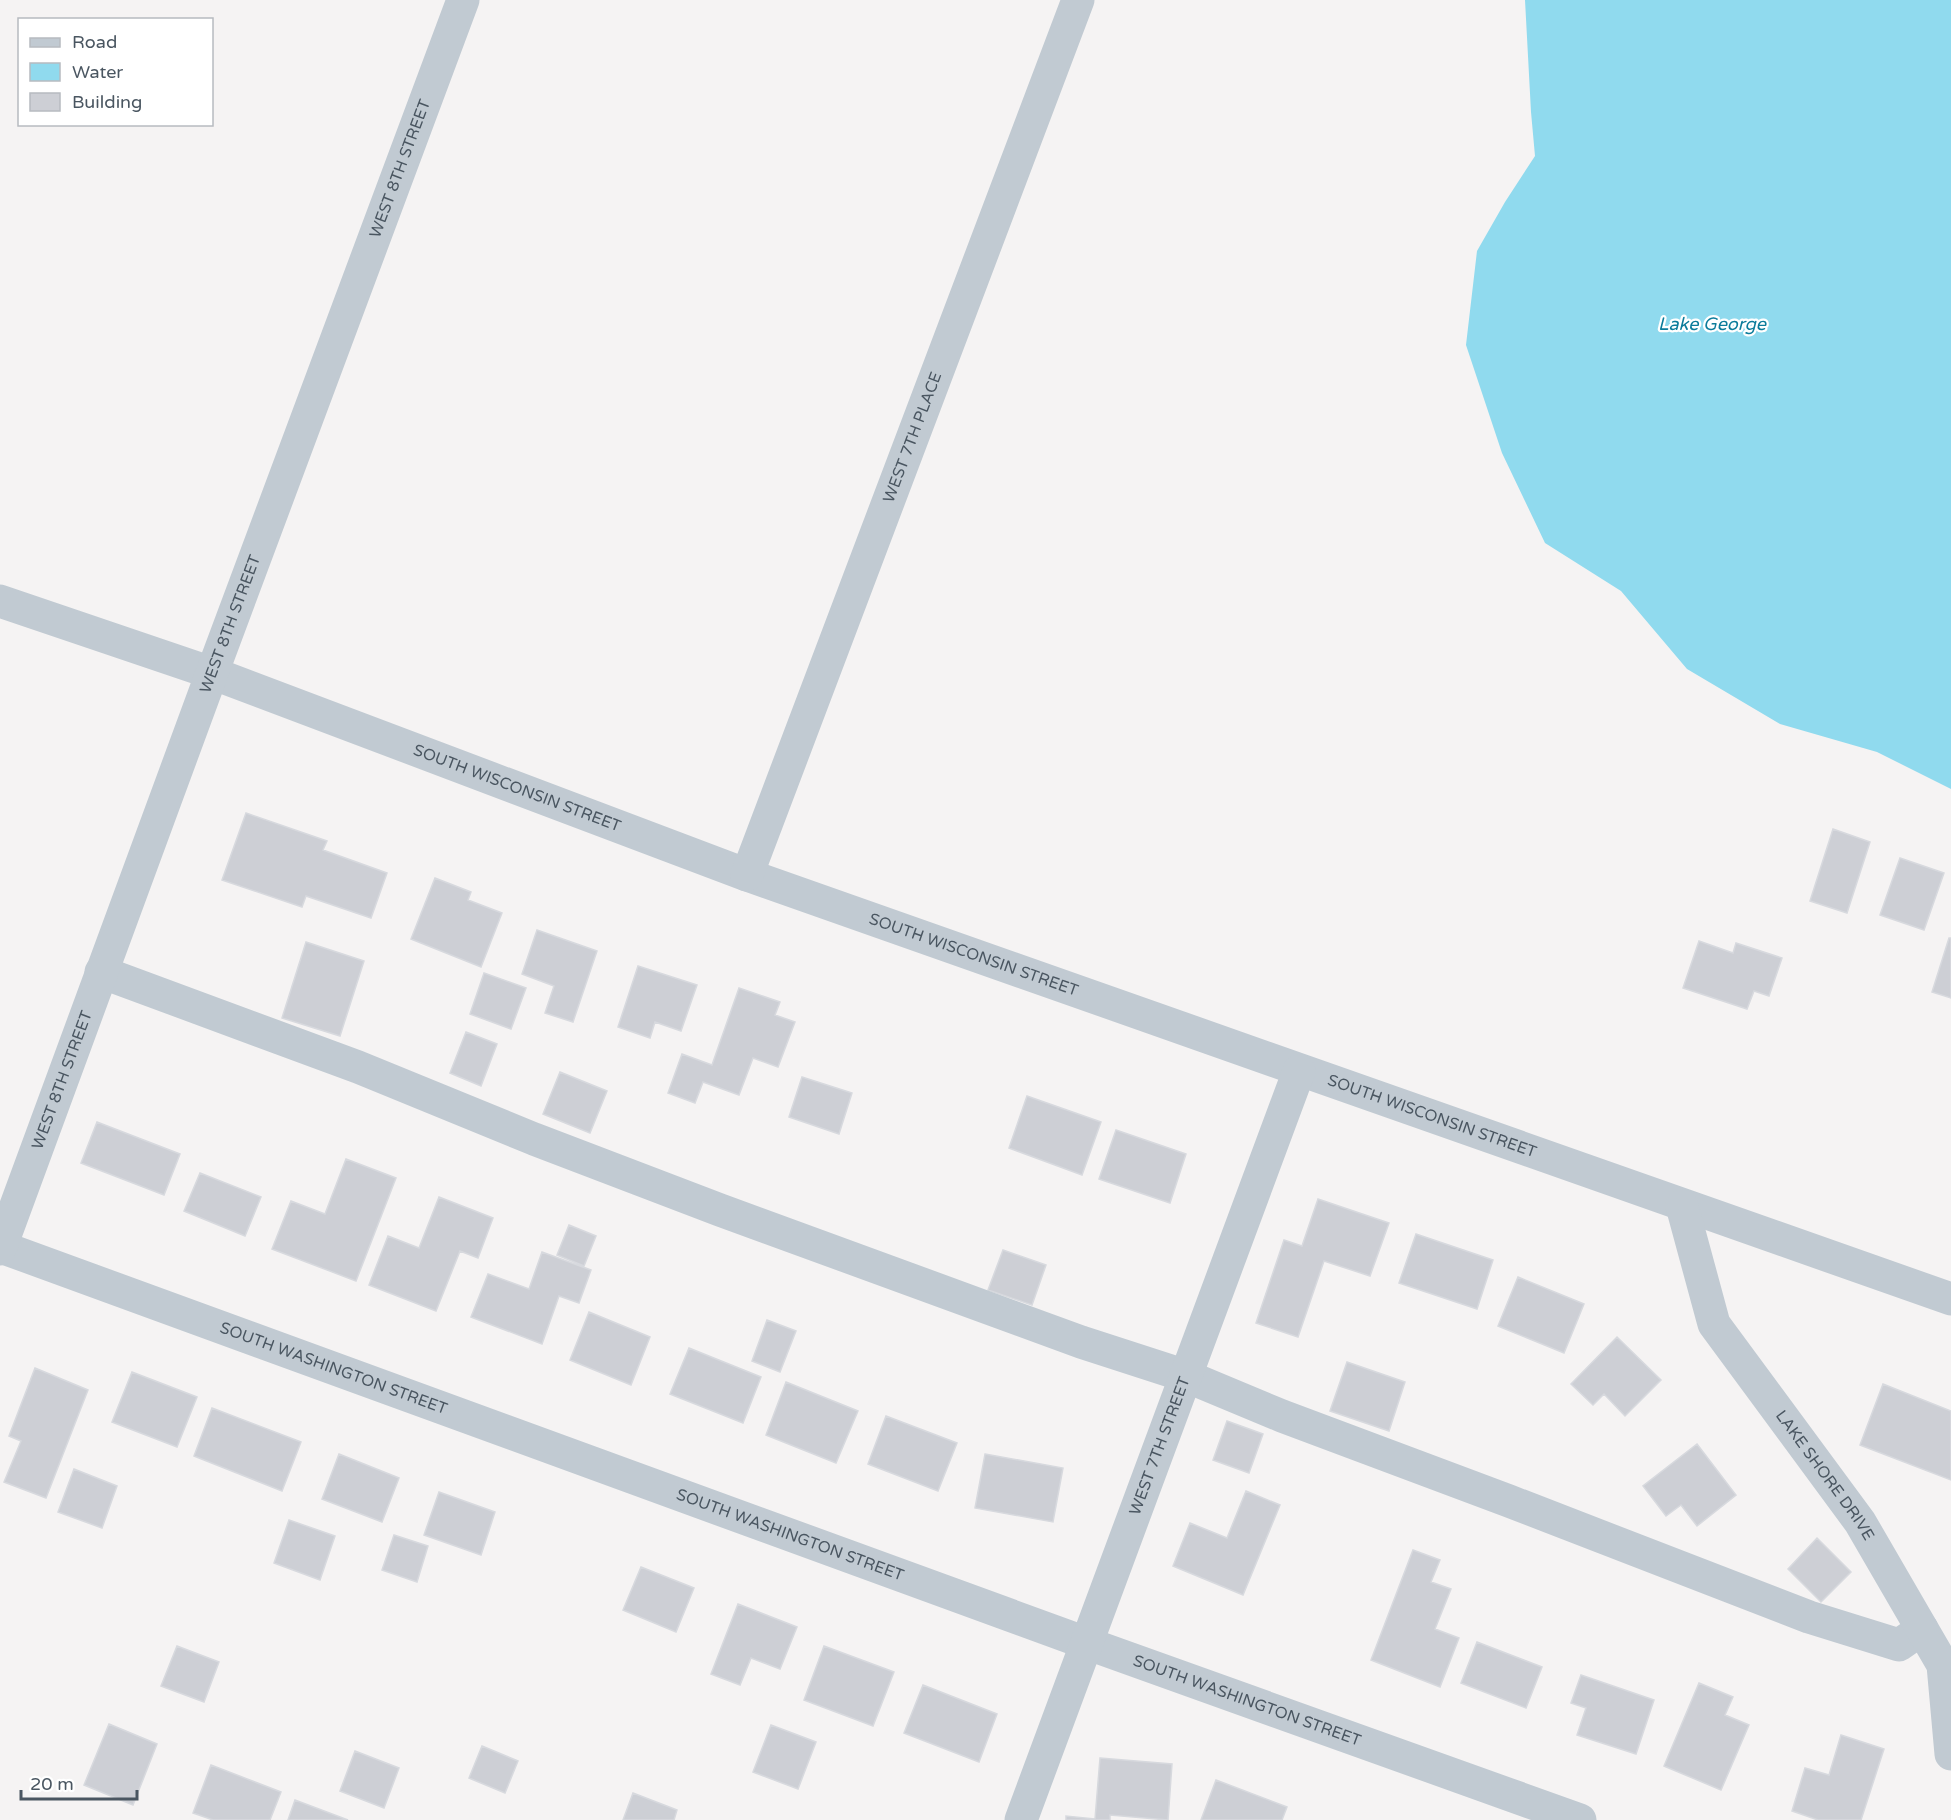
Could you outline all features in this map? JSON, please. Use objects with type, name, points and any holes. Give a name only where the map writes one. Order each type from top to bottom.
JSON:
[{"type":"street","name":"WEST 8TH STREET","points":[[0,1248],[464,0]]},
{"type":"street","name":"WEST 7TH PLACE","points":[[747,875],[1078,0]]},
{"type":"street","name":"SOUTH WISCONSIN STREET","points":[[0,601],[212,673],[747,875],[1951,1299]]},
{"type":"street","points":[[101,972],[348,1063],[720,1210],[1070,1338],[1186,1376],[1282,1416],[1809,1617],[1899,1645],[1922,1629]]},
{"type":"street","name":"WEST 7TH STREET","points":[[1021,1820],[1299,1071]]},
{"type":"street","name":"LAKE SHORE DRIVE","points":[[1682,1206],[1714,1324],[1860,1522],[1943,1665],[1951,1754]]},
{"type":"street","name":"SOUTH WASHINGTON STREET","points":[[0,1248],[1580,1820]]},
{"type":"water","name":"Lake George","points":[[1525,0],[1951,0],[1951,789],[1877,752],[1780,724],[1687,669],[1621,591],[1545,543],[1502,453],[1466,345],[1477,251],[1535,156]]},
{"type":"building","points":[[246,813],[327,841],[323,850],[387,873],[371,918],[306,896],[302,907],[222,880]]},
{"type":"building","points":[[1833,829],[1870,842],[1847,913],[1810,901]]},
{"type":"building","points":[[1900,858],[1944,873],[1924,930],[1880,915]]},
{"type":"building","points":[[435,878],[471,892],[468,900],[502,913],[481,967],[411,939]]},
{"type":"building","points":[[537,930],[597,951],[573,1022],[545,1013],[554,986],[522,974]]},
{"type":"building","points":[[1949,938],[1951,938],[1951,998],[1932,992]]},
{"type":"building","points":[[1699,941],[1733,953],[1736,943],[1782,958],[1769,996],[1754,991],[1747,1009],[1683,988]]},
{"type":"building","points":[[306,942],[364,961],[340,1036],[282,1018]]},
{"type":"building","points":[[638,966],[697,985],[681,1031],[655,1022],[650,1038],[618,1027]]},
{"type":"building","points":[[484,973],[526,988],[511,1029],[470,1014]]},
{"type":"building","points":[[739,988],[780,1002],[775,1015],[795,1022],[778,1067],[753,1058],[739,1095],[703,1082],[695,1103],[668,1093],[682,1054],[712,1065]]},
{"type":"building","points":[[466,1032],[497,1044],[481,1086],[450,1073]]},
{"type":"building","points":[[560,1072],[607,1091],[590,1133],[543,1114]]},
{"type":"building","points":[[802,1077],[852,1093],[839,1134],[789,1117]]},
{"type":"building","points":[[1027,1096],[1101,1122],[1082,1175],[1009,1148]]},
{"type":"building","points":[[97,1122],[180,1154],[164,1195],[81,1163]]},
{"type":"building","points":[[1116,1130],[1186,1154],[1170,1203],[1099,1179]]},
{"type":"building","points":[[346,1159],[396,1178],[356,1281],[272,1249],[291,1201],[325,1214]]},
{"type":"building","points":[[200,1173],[261,1197],[245,1236],[184,1211]]},
{"type":"building","points":[[439,1197],[493,1218],[478,1258],[460,1251],[436,1311],[369,1285],[388,1236],[419,1248]]},
{"type":"building","points":[[1318,1199],[1389,1223],[1370,1276],[1324,1261],[1298,1337],[1256,1323],[1284,1240],[1302,1246]]},
{"type":"building","points":[[569,1225],[596,1236],[584,1266],[557,1255]]},
{"type":"building","points":[[1416,1234],[1493,1260],[1477,1309],[1399,1283]]},
{"type":"building","points":[[1003,1250],[1046,1265],[1032,1305],[988,1290]]},
{"type":"building","points":[[542,1252],[591,1270],[579,1303],[559,1296],[542,1344],[471,1317],[488,1274],[529,1289]]},
{"type":"building","points":[[1518,1277],[1584,1304],[1564,1353],[1498,1326]]},
{"type":"building","points":[[589,1312],[650,1337],[631,1385],[570,1360]]},
{"type":"building","points":[[767,1320],[796,1331],[780,1372],[752,1361]]},
{"type":"building","points":[[1617,1337],[1661,1380],[1625,1416],[1604,1394],[1593,1405],[1571,1384]]},
{"type":"building","points":[[689,1348],[761,1377],[743,1423],[670,1394]]},
{"type":"building","points":[[1347,1362],[1405,1382],[1389,1431],[1330,1411]]},
{"type":"building","points":[[35,1368],[88,1390],[46,1498],[4,1482],[21,1441],[9,1436]]},
{"type":"building","points":[[132,1372],[197,1397],[177,1447],[112,1422]]},
{"type":"building","points":[[786,1382],[858,1411],[836,1463],[766,1435]]},
{"type":"building","points":[[1883,1384],[1951,1411],[1951,1480],[1860,1445]]},
{"type":"building","points":[[212,1408],[301,1442],[282,1491],[194,1456]]},
{"type":"building","points":[[886,1416],[957,1443],[938,1491],[868,1464]]},
{"type":"building","points":[[1227,1421],[1263,1434],[1249,1473],[1213,1460]]},
{"type":"building","points":[[1697,1444],[1736,1495],[1697,1526],[1681,1505],[1666,1516],[1643,1486]]},
{"type":"building","points":[[339,1454],[399,1478],[382,1522],[322,1499]]},
{"type":"building","points":[[985,1454],[1063,1468],[1053,1522],[975,1508]]},
{"type":"building","points":[[74,1469],[117,1486],[102,1528],[58,1512]]},
{"type":"building","points":[[1246,1491],[1280,1505],[1243,1595],[1173,1566],[1190,1523],[1227,1538]]},
{"type":"building","points":[[439,1492],[495,1512],[481,1555],[424,1535]]},
{"type":"building","points":[[289,1520],[335,1536],[320,1580],[274,1563]]},
{"type":"building","points":[[394,1535],[428,1546],[417,1582],[382,1570]]},
{"type":"building","points":[[1817,1538],[1851,1572],[1821,1602],[1788,1569]]},
{"type":"building","points":[[1413,1550],[1440,1560],[1431,1582],[1451,1589],[1435,1629],[1459,1638],[1440,1687],[1371,1660]]},
{"type":"building","points":[[641,1567],[694,1588],[676,1632],[623,1610]]},
{"type":"building","points":[[738,1604],[797,1627],[780,1669],[751,1658],[740,1685],[711,1674]]},
{"type":"building","points":[[1477,1642],[1542,1667],[1526,1708],[1461,1683]]},
{"type":"building","points":[[177,1646],[219,1662],[204,1702],[161,1686]]},
{"type":"building","points":[[824,1646],[894,1672],[873,1726],[804,1700]]},
{"type":"building","points":[[1581,1675],[1654,1700],[1636,1754],[1577,1735],[1586,1708],[1571,1703]]},
{"type":"building","points":[[1699,1683],[1733,1697],[1725,1715],[1749,1725],[1721,1790],[1664,1766]]},
{"type":"building","points":[[923,1685],[997,1714],[979,1762],[904,1733]]},
{"type":"building","points":[[109,1724],[157,1744],[133,1805],[84,1785]]},
{"type":"building","points":[[771,1725],[816,1742],[798,1789],[753,1772]]},
{"type":"building","points":[[1841,1735],[1884,1749],[1861,1820],[1818,1820],[1792,1811],[1805,1768],[1829,1775]]},
{"type":"building","points":[[482,1746],[518,1761],[505,1793],[469,1778]]},
{"type":"building","points":[[355,1751],[399,1768],[384,1808],[340,1791]]},
{"type":"building","points":[[1100,1758],[1172,1764],[1168,1820],[1110,1815],[1110,1820],[1066,1820],[1066,1816],[1095,1819]]},
{"type":"building","points":[[211,1765],[281,1792],[270,1820],[213,1820],[193,1813]]},
{"type":"building","points":[[1216,1780],[1287,1807],[1282,1820],[1201,1820]]},
{"type":"building","points":[[633,1793],[677,1810],[674,1820],[623,1820]]},
{"type":"building","points":[[295,1800],[348,1820],[288,1820]]}]
